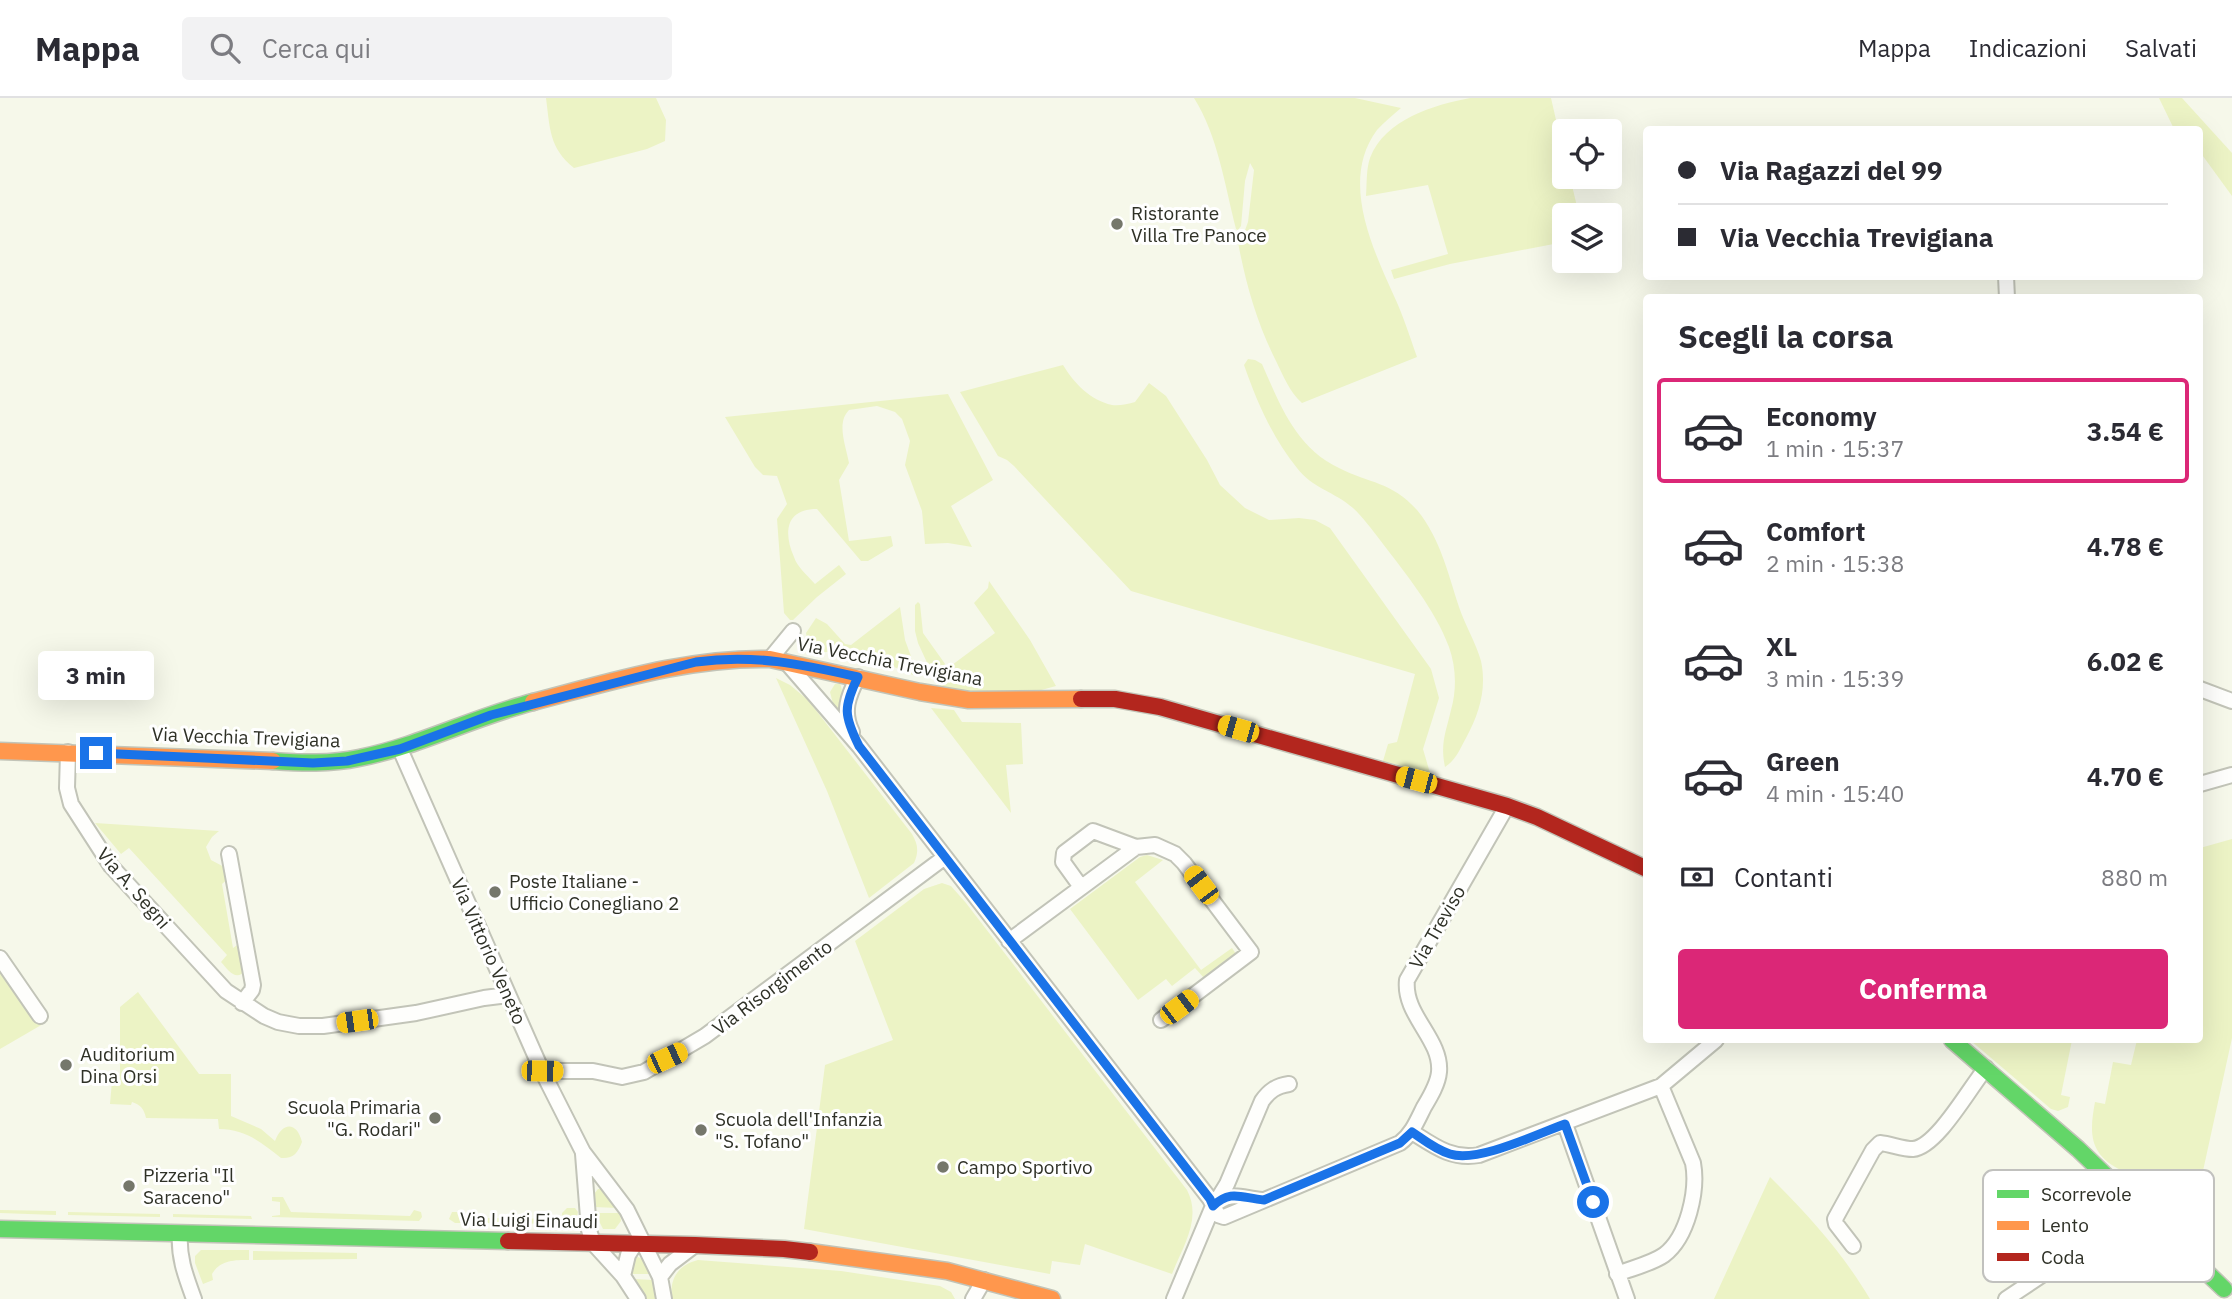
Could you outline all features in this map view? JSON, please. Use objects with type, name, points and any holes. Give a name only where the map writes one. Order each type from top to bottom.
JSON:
[{"type":"street","name":"Via Vecchia Trevigiana","points":[[770,659],[793,631]]},
{"type":"street","name":"Via Vecchia Trevigiana","points":[[0,751],[313,763],[347,761],[400,749],[491,715],[696,662],[724,658],[770,659],[969,700],[1115,699],[1138,702],[1507,806],[1537,817],[1643,867]]},
{"type":"street","points":[[787,663],[859,746],[1210,1199],[1213,1214]]},
{"type":"street","points":[[825,706],[825,688],[839,673]]},
{"type":"street","points":[[858,677],[848,699],[846,716],[859,746]]},
{"type":"street","points":[[2203,690],[2232,701]]},
{"type":"street","name":"Via Vittorio Veneto","points":[[400,749],[542,1071],[583,1152],[627,1210],[639,1244],[660,1277],[664,1299]]},
{"type":"street","name":"Via A. Segni","points":[[68,752],[67,788],[71,804],[111,866],[226,991],[264,1017],[299,1026],[323,1026],[416,1013],[508,995]]},
{"type":"street","points":[[2203,783],[2232,775]]},
{"type":"street","name":"Via Treviso","points":[[1412,1132],[1440,1072],[1436,1052],[1409,1002],[1407,980],[1507,806]]},
{"type":"street","points":[[1081,887],[1063,862],[1064,853],[1093,831],[1136,847]]},
{"type":"street","points":[[1009,941],[1136,847],[1155,845],[1175,854],[1251,952],[1161,1020]]},
{"type":"street","points":[[229,854],[253,985],[242,1003]]},
{"type":"street","name":"Via Risorgimento","points":[[542,1071],[593,1071],[622,1077],[644,1072],[705,1036],[945,857]]},
{"type":"street","points":[[0,958],[40,1016]]},
{"type":"street","points":[[1213,1214],[1223,1197],[1234,1195],[1264,1200],[1400,1143],[1412,1132],[1439,1150],[1469,1157],[1565,1124],[1661,1086],[1712,1043]]},
{"type":"street","points":[[1956,1043],[2100,1170]]},
{"type":"street","points":[[1853,1246],[1835,1219],[1873,1150],[1880,1143],[1914,1149],[1924,1145],[1941,1130],[1986,1068]]},
{"type":"street","points":[[1174,1299],[1262,1101],[1269,1092],[1289,1084]]},
{"type":"street","points":[[1617,1274],[1653,1261],[1670,1250],[1681,1231],[1693,1198],[1693,1163],[1661,1086]]},
{"type":"street","points":[[1565,1124],[1627,1299]]},
{"type":"street","name":"Via Vittorio Veneto","points":[[583,1152],[589,1230],[593,1243]]},
{"type":"street","name":"Via Luigi Einaudi","points":[[0,1228],[784,1249],[947,1271],[1052,1299]]},
{"type":"street","points":[[180,1233],[181,1261],[194,1299]]},
{"type":"street","points":[[593,1243],[623,1276],[638,1299]]},
{"type":"street","points":[[623,1276],[628,1255],[639,1244]]},
{"type":"street","points":[[660,1277],[670,1264],[695,1245]]},
{"type":"street","points":[[2214,1279],[2227,1291]]},
{"type":"street","points":[[973,1299],[984,1280]]},
{"type":"street","points":[[2007,1299],[2032,1282]]},
{"type":"green space","points":[[546,98],[656,98],[666,120],[665,141],[647,149],[574,168],[555,145]]},
{"type":"green space","points":[[1194,98],[1355,98],[1401,108],[1377,130],[1366,149],[1360,192],[1369,235],[1417,357],[1302,403],[1297,398],[1284,378],[1257,316],[1237,237],[1244,233],[1248,222],[1254,170],[1250,163],[1245,181],[1241,226],[1238,230],[1215,145]]},
{"type":"green space","points":[[1470,98],[1551,98],[1556,119],[1552,119],[1552,189],[1573,189],[1576,203],[1552,203],[1552,244],[1450,264],[1394,279],[1391,270],[1448,254],[1428,185],[1366,196],[1370,158],[1387,133],[1399,124],[1441,105]]},
{"type":"green space","points":[[2159,98],[2182,98],[2232,153],[2232,196],[2203,156],[2203,126],[2173,126]]},
{"type":"green space","points":[[1248,359],[1262,364],[1291,424],[1311,449],[1339,468],[1398,493],[1417,510],[1432,532],[1461,614],[1479,654],[1483,671],[1481,701],[1471,729],[1457,754],[1445,767],[1443,744],[1453,702],[1455,678],[1443,633],[1419,592],[1360,515],[1303,475],[1288,456],[1254,392],[1244,365]]},
{"type":"green space","points":[[1063,365],[1083,390],[1112,405],[1135,402],[1149,383],[1166,396],[1220,485],[1245,508],[1269,520],[1315,520],[1330,528],[1431,669],[1439,698],[1423,749],[1430,773],[1383,761],[1388,744],[1397,742],[1415,674],[1131,591],[1014,466],[998,456],[960,392]]},
{"type":"green space","points":[[948,394],[993,480],[951,506],[972,547],[948,543],[925,544],[922,511],[905,465],[910,441],[902,419],[895,412],[877,406],[849,410],[842,428],[849,463],[839,480],[849,541],[891,536],[893,546],[868,561],[861,561],[817,509],[799,513],[793,518],[788,531],[795,561],[800,568],[815,584],[839,565],[846,574],[790,620],[784,613],[777,519],[787,504],[777,476],[763,475],[755,467],[725,417]]},
{"type":"green space","points":[[989,581],[1030,640],[1056,686],[1034,692],[959,691],[940,686],[936,682],[918,643],[915,605],[918,602],[920,604],[923,633],[948,668],[995,633],[974,603],[988,588]]},
{"type":"green space","points":[[900,607],[905,640],[915,667],[913,675],[849,648],[815,654],[808,643],[806,633],[816,618],[827,624],[845,644],[851,645]]},
{"type":"green space","points":[[776,678],[790,685],[808,700],[916,841],[914,863],[869,898],[827,791]]},
{"type":"green space","points":[[835,684],[840,684],[842,690],[837,710],[830,692]]},
{"type":"green space","points":[[931,708],[954,710],[962,722],[1021,723],[1023,764],[1006,765],[1011,813]]},
{"type":"green space","points":[[95,823],[219,831],[206,847],[211,860],[228,869],[230,877],[222,884],[233,948],[243,941],[246,970],[239,975],[230,972],[221,962],[227,955],[129,848],[121,854]]},
{"type":"green space","points":[[2232,839],[2232,1038],[2203,1170],[2121,1170],[2103,1158],[2092,1134],[2095,1102],[2105,1104],[2113,1062],[2131,1065],[2136,1043],[2203,1043],[2203,847]]},
{"type":"green space","points":[[1147,855],[1163,860],[1135,882],[1201,970],[1232,948],[1236,954],[1204,978],[1195,968],[1172,986],[1166,979],[1138,1000],[1070,909],[1140,857]]},
{"type":"green space","points":[[942,883],[951,886],[966,903],[1187,1190],[1193,1211],[1192,1222],[1172,1274],[1085,1244],[1080,1265],[1052,1261],[1050,1274],[804,1229],[825,1065],[893,1040],[855,941],[924,889]]},
{"type":"green space","points":[[0,965],[43,1024],[0,1049]]},
{"type":"green space","points":[[138,992],[199,1074],[231,1074],[231,1116],[261,1129],[275,1141],[281,1130],[293,1127],[302,1142],[295,1154],[281,1158],[245,1134],[219,1129],[218,1119],[146,1118],[142,1108],[135,1103],[110,1104],[112,1081],[120,1074],[120,1007]]},
{"type":"green space","points":[[1974,1043],[2071,1043],[2061,1095],[2070,1097],[2068,1107],[2058,1111],[2051,1109]]},
{"type":"green space","points":[[1770,1177],[1824,1235],[1870,1299],[1714,1299]]},
{"type":"green space","points":[[598,1189],[603,1189],[618,1208],[594,1207],[594,1194]]},
{"type":"green space","points":[[272,1197],[283,1197],[291,1212],[410,1216],[414,1210],[421,1212],[422,1217],[419,1221],[272,1217],[280,1215],[280,1202],[272,1201]]},
{"type":"green space","points":[[567,1208],[575,1208],[578,1212],[576,1221],[571,1224],[487,1223],[488,1218],[562,1219],[562,1213]]},
{"type":"green space","points":[[0,1210],[56,1211],[56,1215],[0,1213]]},
{"type":"green space","points":[[68,1212],[160,1214],[160,1217],[68,1215]]},
{"type":"green space","points":[[452,1212],[460,1212],[463,1218],[483,1218],[483,1223],[455,1223],[449,1219]]},
{"type":"green space","points":[[595,1213],[620,1213],[621,1221],[615,1229],[603,1229]]},
{"type":"green space","points":[[173,1214],[251,1216],[252,1219],[173,1217]]},
{"type":"green space","points":[[201,1250],[249,1250],[249,1260],[223,1263],[212,1274],[213,1280],[203,1284],[195,1263],[195,1256]]},
{"type":"green space","points":[[253,1251],[357,1253],[357,1259],[253,1260]]},
{"type":"green space","points":[[636,1256],[644,1260],[651,1274],[632,1274],[632,1262]]},
{"type":"green space","points":[[698,1260],[841,1271],[940,1286],[951,1292],[955,1299],[672,1299],[672,1285],[676,1274],[685,1265]]},
{"type":"green space","points":[[634,1279],[653,1280],[658,1299],[642,1299]]},
{"type":"traffic: fast","points":[[273,761],[316,762],[359,758],[533,702]]},
{"type":"traffic: fast","points":[[1955,1043],[2100,1170]]},
{"type":"traffic: fast","points":[[0,1229],[508,1241]]},
{"type":"traffic: fast","points":[[2214,1279],[2224,1289]]},
{"type":"traffic: slow","points":[[533,702],[680,666],[740,659],[770,659],[969,700],[1081,699]]},
{"type":"traffic: slow","points":[[0,751],[273,761]]},
{"type":"traffic: slow","points":[[810,1252],[947,1271],[1052,1299]]},
{"type":"traffic: jam","points":[[1081,699],[1115,699],[1160,707],[1507,806],[1537,817],[1643,867]]},
{"type":"traffic: jam","points":[[508,1241],[695,1245],[810,1252]]},
{"type":"place","name":"Ristorante Villa Tre Panoce","points":[[1117,224]]},
{"type":"place","name":"Poste Italiane - Ufficio Conegliano 2","points":[[495,892]]},
{"type":"place","name":"Auditorium Dina Orsi","points":[[66,1065]]},
{"type":"place","name":"Scuola Primaria \"G. Rodari\"","points":[[435,1118]]},
{"type":"place","name":"Scuola dell'Infanzia \"S. Tofano\"","points":[[701,1130]]},
{"type":"place","name":"Campo Sportivo","points":[[943,1167]]},
{"type":"place","name":"Pizzeria \"Il Saraceno\"","points":[[129,1186]]},
{"type":"route","points":[[96,753],[313,763],[347,761],[400,749],[491,715],[539,701],[696,662],[724,658],[770,659],[858,677],[848,699],[846,716],[859,746],[1213,1206],[1223,1197],[1234,1195],[1264,1200],[1400,1143],[1412,1132],[1439,1150],[1469,1157],[1565,1124],[1593,1202]]}]
